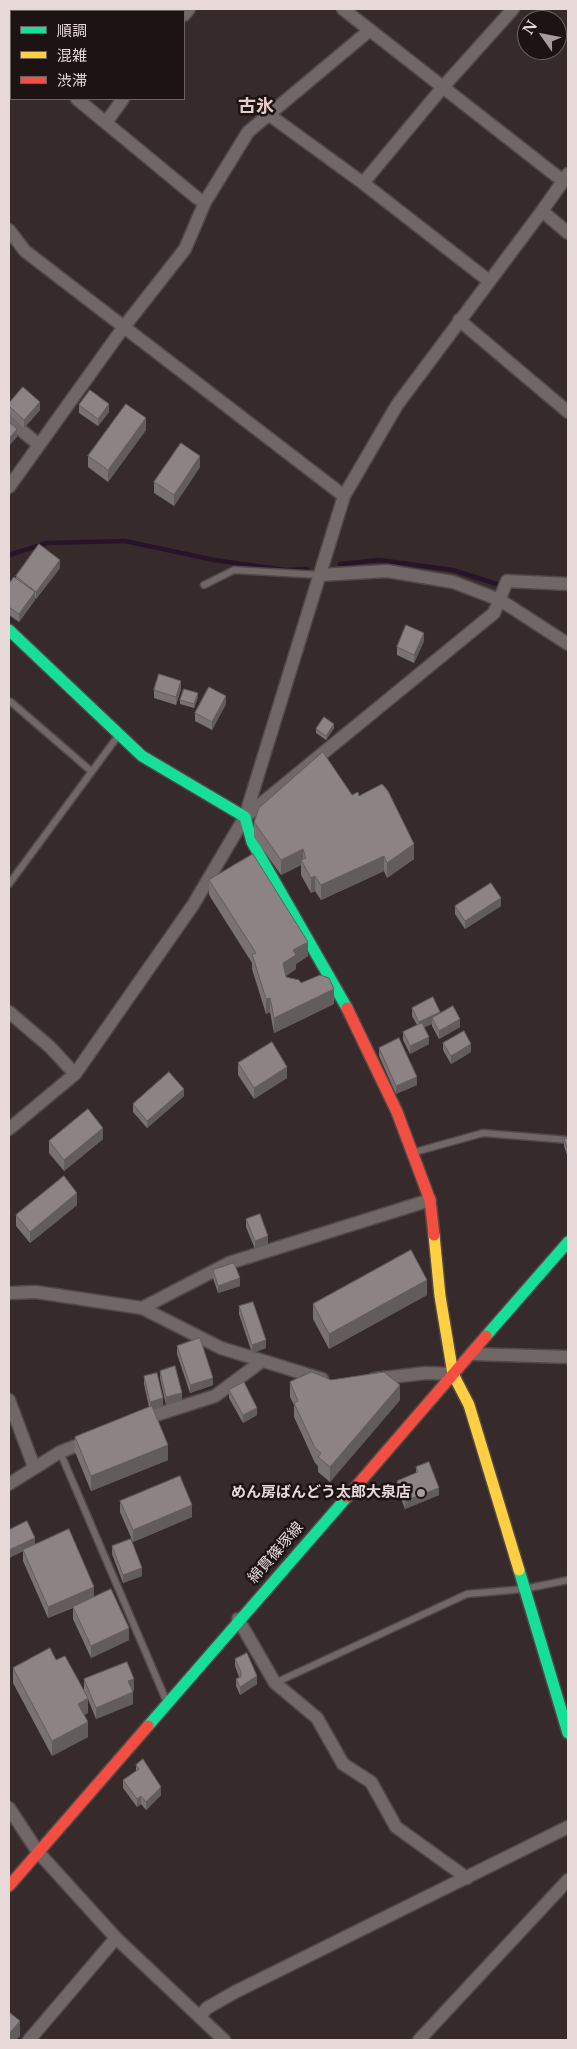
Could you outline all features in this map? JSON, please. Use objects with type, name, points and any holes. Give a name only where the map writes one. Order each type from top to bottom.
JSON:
[{"type":"street","points":[[364,183],[443,87],[513,9]]},
{"type":"street","points":[[9,1129],[75,1074],[193,905],[245,817],[344,496],[397,405],[542,212],[566,177],[443,87],[347,10]]},
{"type":"street","points":[[9,487],[123,328],[185,249],[205,202],[248,132],[370,30]]},
{"type":"street","points":[[79,100],[107,121],[197,198],[205,202]]},
{"type":"street","points":[[107,121],[122,100]]},
{"type":"street","points":[[268,114],[364,183],[489,281]]},
{"type":"street","points":[[542,212],[568,233]]},
{"type":"street","points":[[9,230],[25,251],[344,496]]},
{"type":"street","points":[[459,320],[568,412]]},
{"type":"street","points":[[9,420],[39,445]]},
{"type":"street","points":[[320,575],[386,571],[453,582],[500,600],[568,644]]},
{"type":"street","points":[[245,817],[494,613],[507,581],[568,584]]},
{"type":"street","points":[[9,630],[142,756],[245,817],[252,842],[338,990],[397,1112],[430,1200],[440,1296],[453,1374],[469,1405],[568,1733]]},
{"type":"street","points":[[9,1012],[50,1047],[75,1074]]},
{"type":"street","points":[[142,1308],[229,1263],[430,1200]]},
{"type":"street","name":"綿貫篠塚線","points":[[9,1886],[238,1619],[568,1242]]},
{"type":"street","points":[[9,1293],[36,1292],[142,1308],[221,1348],[338,1384]]},
{"type":"street","points":[[471,1354],[568,1357]]},
{"type":"street","points":[[126,1426],[215,1396],[262,1361]]},
{"type":"street","points":[[357,1381],[426,1373],[453,1374]]},
{"type":"street","points":[[9,1400],[34,1467]]},
{"type":"street","points":[[9,1484],[60,1452],[102,1436]]},
{"type":"street","points":[[238,1619],[275,1683],[317,1718],[343,1764],[371,1782],[396,1827],[467,1878]]},
{"type":"street","points":[[9,1808],[38,1852],[116,1938],[200,2016],[221,2039]]},
{"type":"street","points":[[200,2016],[207,2008],[234,1992],[568,1827]]},
{"type":"street","points":[[419,2040],[568,1880]]},
{"type":"street","points":[[29,2040],[116,1938]]},
{"type":"lane","points":[[204,585],[234,570],[320,575]]},
{"type":"lane","points":[[11,702],[91,771]]},
{"type":"lane","points":[[9,883],[118,734]]},
{"type":"lane","points":[[412,1153],[483,1133],[568,1140]]},
{"type":"lane","points":[[60,1452],[167,1702]]},
{"type":"lane","points":[[275,1683],[467,1594],[524,1589],[568,1580]]},
{"type":"building","points":[[23,387],[40,402],[24,420],[9,406],[9,403]]},
{"type":"building","points":[[90,390],[109,404],[98,419],[79,405]]},
{"type":"building","points":[[126,404],[146,418],[108,470],[88,456]]},
{"type":"building","points":[[9,422],[17,429],[9,439]]},
{"type":"building","points":[[181,443],[200,456],[174,495],[154,482]]},
{"type":"building","points":[[39,544],[60,560],[36,592],[16,576]]},
{"type":"building","points":[[14,577],[35,592],[19,614],[9,607],[9,584]]},
{"type":"building","points":[[406,625],[424,633],[414,655],[397,647]]},
{"type":"building","points":[[159,674],[181,681],[176,697],[154,690]]},
{"type":"building","points":[[209,687],[226,696],[212,722],[195,713]]},
{"type":"building","points":[[184,689],[198,693],[194,704],[180,700]]},
{"type":"building","points":[[324,717],[334,724],[326,736],[316,729]]},
{"type":"building","points":[[323,752],[352,795],[358,792],[359,796],[382,784],[388,791],[414,844],[387,863],[384,856],[321,885],[315,876],[311,878],[301,860],[306,858],[303,849],[281,860],[254,822],[259,808]]},
{"type":"building","points":[[253,854],[308,942],[293,950],[296,955],[283,963],[286,977],[299,980],[301,983],[320,975],[329,978],[334,989],[274,1018],[270,998],[266,999],[252,954],[256,953],[209,880]]},
{"type":"building","points":[[491,883],[501,898],[465,921],[455,906]]},
{"type":"building","points":[[433,997],[440,1012],[419,1022],[412,1008]]},
{"type":"building","points":[[453,1006],[460,1019],[439,1031],[432,1018]]},
{"type":"building","points":[[422,1023],[429,1037],[410,1046],[403,1032]]},
{"type":"building","points":[[464,1031],[471,1044],[451,1056],[443,1043]]},
{"type":"building","points":[[399,1038],[417,1077],[396,1086],[379,1048]]},
{"type":"building","points":[[272,1042],[287,1067],[254,1088],[238,1063]]},
{"type":"building","points":[[169,1072],[184,1089],[147,1121],[133,1104]]},
{"type":"building","points":[[88,1109],[103,1128],[64,1160],[49,1141]]},
{"type":"building","points":[[564,1138],[568,1139],[568,1150]]},
{"type":"building","points":[[64,1176],[77,1193],[30,1232],[16,1215]]},
{"type":"building","points":[[260,1214],[268,1236],[255,1241],[246,1219]]},
{"type":"building","points":[[411,1250],[427,1280],[329,1334],[313,1304]]},
{"type":"building","points":[[234,1263],[240,1278],[218,1286],[213,1270]]},
{"type":"building","points":[[253,1302],[266,1340],[252,1345],[239,1306]]},
{"type":"building","points":[[200,1338],[213,1378],[190,1385],[177,1346]]},
{"type":"building","points":[[175,1366],[182,1393],[166,1397],[160,1371]]},
{"type":"building","points":[[312,1372],[331,1380],[384,1372],[400,1385],[330,1467],[318,1457],[321,1453],[315,1448],[294,1403],[298,1401],[290,1382]]},
{"type":"building","points":[[157,1373],[163,1398],[150,1402],[144,1376]]},
{"type":"building","points":[[244,1382],[257,1408],[243,1415],[229,1390]]},
{"type":"building","points":[[152,1406],[168,1445],[91,1476],[75,1437]]},
{"type":"building","points":[[429,1462],[439,1488],[405,1501],[397,1481],[418,1472],[416,1467]]},
{"type":"building","points":[[180,1476],[192,1505],[133,1530],[120,1501]]},
{"type":"building","points":[[27,1521],[35,1538],[9,1550],[9,1530]]},
{"type":"building","points":[[69,1529],[94,1587],[48,1607],[23,1550]]},
{"type":"building","points":[[131,1539],[142,1568],[123,1575],[112,1546]]},
{"type":"building","points":[[111,1589],[129,1628],[91,1646],[73,1607]]},
{"type":"building","points":[[50,1648],[56,1660],[65,1656],[88,1698],[78,1704],[88,1722],[52,1741],[13,1668]]},
{"type":"building","points":[[247,1653],[257,1676],[240,1687],[236,1679],[241,1677],[241,1672],[235,1659]]},
{"type":"building","points":[[127,1662],[134,1679],[128,1681],[133,1692],[96,1708],[84,1679]]},
{"type":"building","points":[[143,1759],[161,1787],[146,1802],[141,1796],[137,1799],[123,1780],[139,1769],[136,1765]]},
{"type":"building","points":[[9,2012],[20,2021],[9,2034]]},
{"type":"waterway","points":[[9,555],[47,543],[125,541],[214,560],[285,570],[307,569]]},
{"type":"waterway","points":[[340,564],[379,560],[453,570],[503,586]]},
{"type":"traffic: fast","points":[[9,630],[142,756],[245,817],[252,842],[347,1008]]},
{"type":"traffic: fast","points":[[486,1336],[568,1242]]},
{"type":"traffic: fast","points":[[148,1726],[347,1497]]},
{"type":"traffic: fast","points":[[519,1570],[568,1733]]},
{"type":"traffic: slow","points":[[434,1235],[440,1296],[453,1374],[469,1405],[519,1570]]},
{"type":"traffic: jam","points":[[347,1008],[397,1112],[430,1200],[434,1235]]},
{"type":"traffic: jam","points":[[347,1497],[486,1336]]},
{"type":"traffic: jam","points":[[9,1886],[148,1726]]},
{"type":"place","name":"めん房ばんどう太郎大泉店","points":[[421,1493]]},
{"type":"district","name":"古氷","points":[[256,107]]}]
